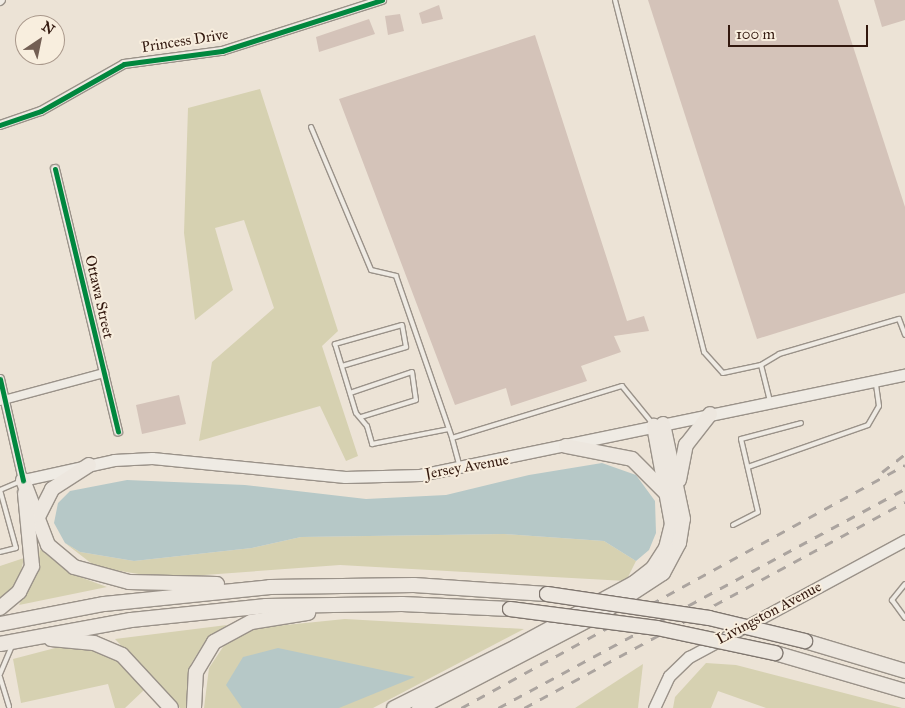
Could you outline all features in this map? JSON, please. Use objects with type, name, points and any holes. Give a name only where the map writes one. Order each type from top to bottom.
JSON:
[{"type":"highway","points":[[394,708],[640,579],[666,548],[672,524],[674,495],[686,445],[710,414]]},
{"type":"highway","points":[[419,708],[654,582],[680,544],[683,519],[674,495],[658,425]]},
{"type":"highway","points":[[566,446],[632,459],[674,495]]},
{"type":"highway","points":[[39,515],[52,489],[88,465]]},
{"type":"highway","points":[[23,480],[39,515],[52,551],[96,575],[140,583],[270,587],[414,585],[547,594],[709,618],[805,641],[905,671]]},
{"type":"highway","points":[[0,608],[19,592],[29,573],[30,529],[23,480]]},
{"type":"highway","points":[[0,624],[104,604],[270,587]]},
{"type":"highway","points":[[194,708],[199,664],[227,633],[261,620],[368,604]]},
{"type":"highway","points":[[7,642],[198,612],[368,604],[510,609],[657,628],[775,653],[905,691]]},
{"type":"highway","points":[[30,637],[84,642],[115,651],[140,671],[171,708]]},
{"type":"main road","name":"Jersey Avenue","points":[[23,480],[88,465],[152,458],[372,478],[460,469],[770,401],[905,375]]},
{"type":"main road","name":"Livingston Avenue","points":[[654,708],[669,676],[688,657],[905,540]]},
{"type":"street","name":"Princess Drive","points":[[0,125],[41,111],[124,64],[222,51],[382,0]]},
{"type":"street","name":"Ottawa Street","points":[[55,169],[118,432]]},
{"type":"street","points":[[2,401],[104,373]]},
{"type":"street","points":[[0,379],[2,401],[23,480]]},
{"type":"lane","points":[[614,0],[704,352],[723,373],[761,365],[779,354],[899,320],[905,335]]},
{"type":"lane","points":[[311,126],[371,270],[396,276],[452,438],[460,469]]},
{"type":"lane","points":[[342,366],[406,347],[402,325],[394,324],[335,344],[350,393],[372,444],[449,430]]},
{"type":"lane","points":[[761,365],[770,401]]},
{"type":"lane","points":[[350,393],[412,372],[416,400],[361,417]]},
{"type":"lane","points":[[748,467],[868,425],[879,406],[875,382]]},
{"type":"lane","points":[[452,438],[622,386],[658,425]]},
{"type":"lane","points":[[733,525],[758,512],[741,439],[801,423]]},
{"type":"lane","points":[[0,552],[16,548],[0,490],[23,480]]},
{"type":"lane","points":[[12,532],[30,529]]},
{"type":"lane","points":[[905,584],[892,600],[905,618]]},
{"type":"lane","points":[[7,642],[0,675],[9,707]]},
{"type":"shaded area","points":[[260,89],[338,331],[322,346],[358,456],[346,461],[320,406],[199,441],[212,362],[274,308],[244,220],[215,228],[233,290],[195,320],[184,233],[188,108]]},
{"type":"shaded area","points":[[602,463],[636,475],[655,501],[656,533],[649,550],[636,561],[604,541],[504,534],[301,537],[252,548],[134,561],[80,552],[65,543],[54,523],[58,503],[70,491],[127,480],[245,485],[366,499],[446,495],[529,475]]},
{"type":"shaded area","points":[[504,534],[604,541],[636,561],[626,581],[340,565],[163,578],[96,567],[65,543],[80,552],[134,561],[252,548],[301,537]]},
{"type":"shaded area","points":[[40,549],[72,574],[107,587],[19,605],[36,570]]},
{"type":"shaded area","points":[[24,558],[18,584],[0,601],[0,566]]},
{"type":"shaded area","points":[[345,619],[524,629],[373,708],[204,708],[209,668],[227,641],[256,628]]},
{"type":"shaded area","points":[[227,625],[204,643],[191,664],[188,708],[180,708],[115,639]]},
{"type":"shaded area","points":[[59,647],[97,649],[125,664],[144,690],[125,708],[115,708],[108,684],[21,703],[13,659]]},
{"type":"shaded area","points":[[278,648],[415,677],[339,708],[242,708],[226,685],[243,657]]},
{"type":"shaded area","points":[[706,663],[736,665],[902,708],[766,708],[718,691],[711,708],[673,708],[675,697]]},
{"type":"shaded area","points":[[643,664],[638,708],[575,708]]},
{"type":"building","points":[[648,0],[838,0],[905,207],[905,293],[757,339]]},
{"type":"building","points":[[874,0],[905,0],[905,20],[882,27]]},
{"type":"building","points":[[439,5],[443,19],[422,24],[419,13]]},
{"type":"building","points":[[400,14],[404,31],[388,35],[385,16]]},
{"type":"building","points":[[369,19],[375,34],[319,52],[316,37]]},
{"type":"building","points":[[535,35],[627,321],[644,316],[649,331],[614,336],[621,352],[581,366],[587,381],[511,406],[506,388],[455,405],[339,99]]},
{"type":"building","points":[[179,395],[186,424],[142,434],[136,405]]},
{"type":"railway","points":[[882,472],[905,454]]},
{"type":"railway","points":[[461,708],[905,465]]},
{"type":"railway","points":[[498,708],[905,489]]},
{"type":"railway","points":[[524,708],[905,502]]},
{"type":"cycle path","points":[[0,125],[41,111],[124,64],[222,51],[382,0]]},
{"type":"cycle path","points":[[55,169],[118,432]]},
{"type":"cycle path","points":[[0,379],[23,480]]}]
